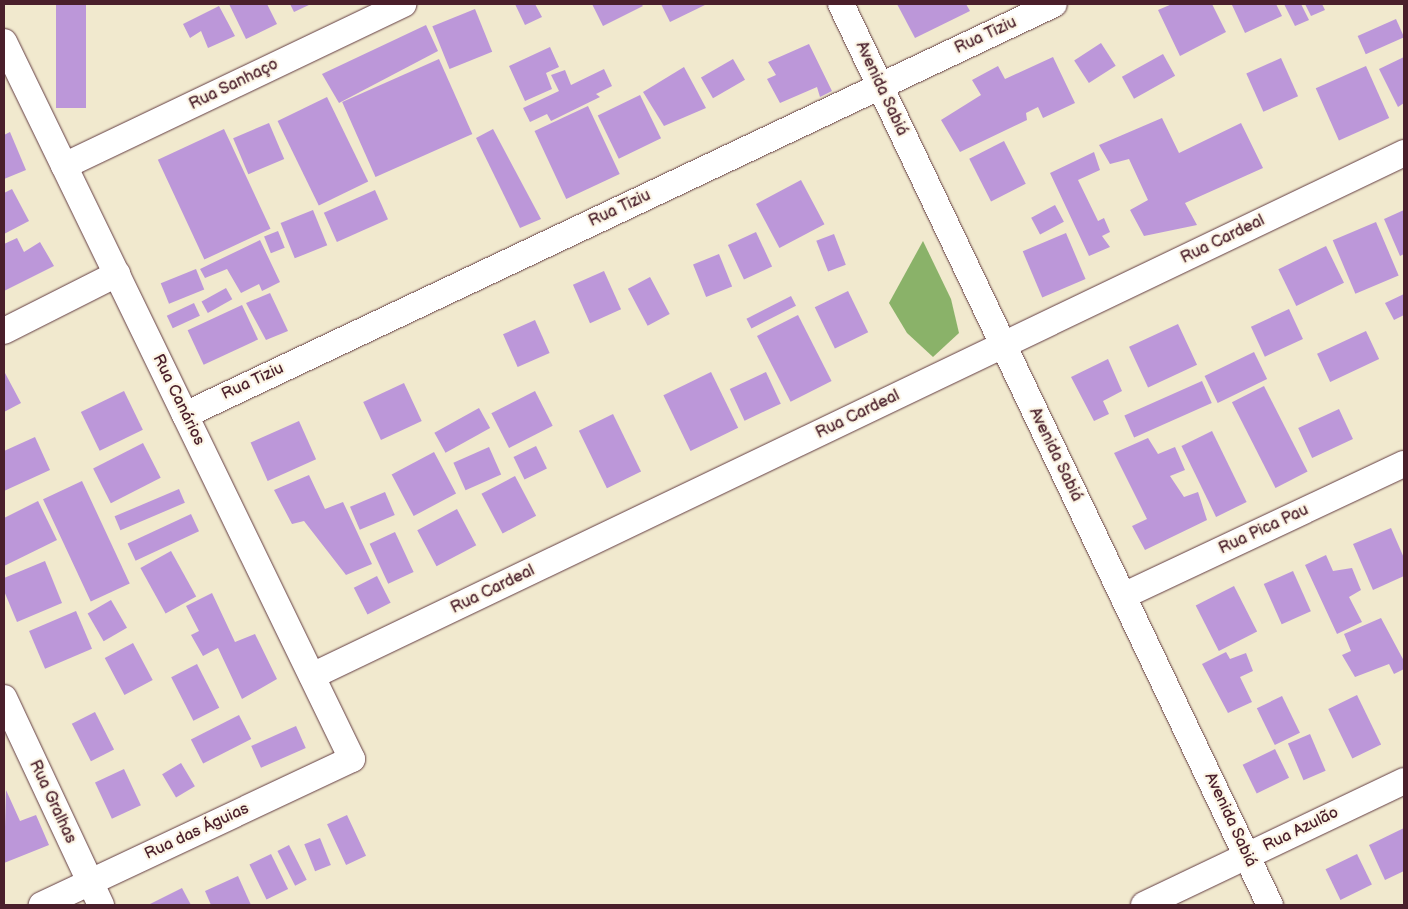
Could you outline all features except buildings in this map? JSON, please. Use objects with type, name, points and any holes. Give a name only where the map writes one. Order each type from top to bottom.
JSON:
[{"type":"street","name":"Rua Sanhaço","points":[[64,166],[403,4]]},
{"type":"street","name":"Avenida Sabiá","points":[[841,4],[1270,905]]},
{"type":"street","name":"Rua Tiziu","points":[[185,415],[1054,4]]},
{"type":"street","name":"Rua Canários","points":[[4,42],[352,759]]},
{"type":"street","name":"Rua Cardeal","points":[[312,676],[1404,153]]},
{"type":"street","points":[[4,331],[117,274]]},
{"type":"street","name":"Rua Pica Pau","points":[[1123,596],[1404,464]]},
{"type":"street","name":"Rua Gralhas","points":[[4,698],[96,894]]},
{"type":"street","name":"Rua das Águias","points":[[42,905],[96,894],[352,759]]},
{"type":"street","name":"Rua Azulão","points":[[1144,905],[1404,781]]},
{"type":"green space","points":[[923,241],[951,299],[959,333],[933,357],[907,333],[889,303]]}]
